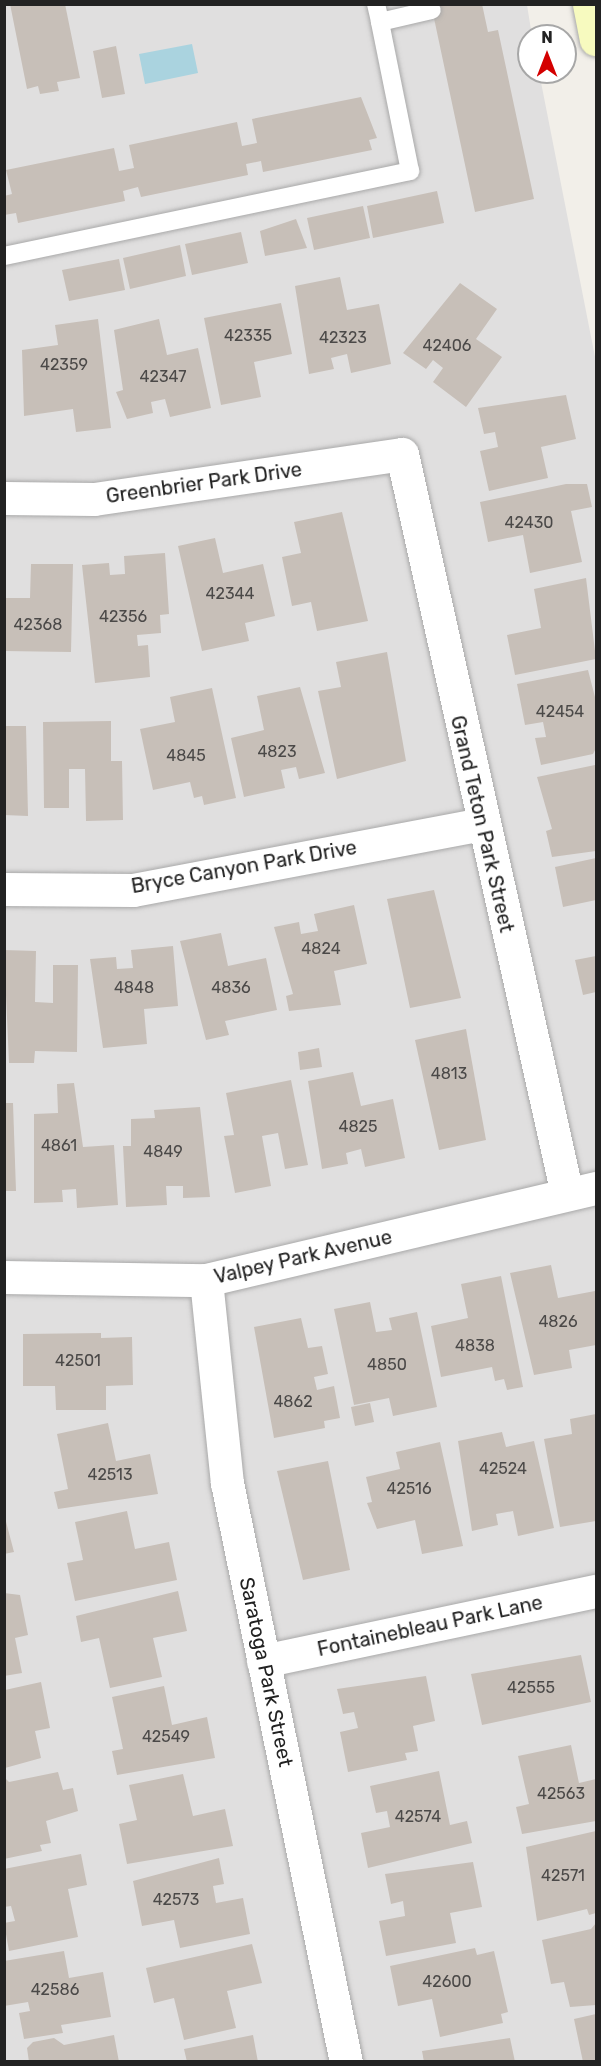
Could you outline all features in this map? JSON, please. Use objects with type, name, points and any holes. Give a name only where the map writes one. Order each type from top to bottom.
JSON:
[{"type":"main road","points":[[589,4],[597,39]]},
{"type":"street","name":"Greenbrier Park Drive","points":[[4,498],[94,499],[402,454]]},
{"type":"street","name":"Grand Teton Park Street","points":[[402,454],[481,824],[582,1191]]},
{"type":"street","name":"Bryce Canyon Park Drive","points":[[4,888],[133,890],[481,824]]},
{"type":"street","name":"Valpey Park Avenue","points":[[4,1277],[206,1280],[582,1191]]},
{"type":"street","name":"Saratoga Park Street","points":[[206,1280],[227,1482],[346,2061]]},
{"type":"street","name":"Fontainebleau Park Lane","points":[[263,1661],[597,1591]]},
{"type":"lane","points":[[4,256],[410,171],[378,13],[432,10]]},
{"type":"shaded area","points":[[5,5],[527,5],[530,24],[517,24],[517,84],[541,84],[596,362],[596,2061],[5,2062]]},
{"type":"water","points":[[192,44],[198,73],[145,84],[139,54]]},
{"type":"building","points":[[10,4],[65,4],[80,78],[57,82],[59,91],[40,94],[38,86],[27,89]]},
{"type":"building","points":[[431,4],[482,4],[488,32],[498,30],[534,199],[475,212]]},
{"type":"building","points":[[116,46],[125,94],[102,98],[93,51]]},
{"type":"building","points":[[361,97],[377,138],[369,140],[372,150],[263,172],[261,161],[246,164],[248,175],[141,197],[138,187],[123,191],[125,201],[18,223],[16,213],[4,215],[4,196],[12,194],[6,170],[114,148],[119,171],[134,168],[129,145],[237,122],[242,146],[257,143],[252,119]]},
{"type":"building","points":[[437,191],[444,223],[373,238],[367,206]]},
{"type":"building","points":[[363,206],[370,238],[314,250],[307,218]]},
{"type":"building","points":[[296,219],[307,248],[265,256],[260,231]]},
{"type":"building","points":[[241,232],[248,263],[192,275],[185,244]]},
{"type":"building","points":[[180,245],[186,276],[130,289],[123,258]]},
{"type":"building","points":[[119,259],[125,290],[69,301],[62,270]]},
{"type":"building","points":[[340,277],[347,310],[379,304],[391,364],[351,373],[347,354],[331,358],[334,369],[309,374],[295,286]]},
{"type":"building","points":[[460,283],[497,309],[476,339],[502,357],[466,407],[433,382],[443,368],[433,360],[426,369],[403,353]]},
{"type":"building","points":[[281,303],[292,354],[254,362],[261,397],[221,405],[204,318]]},
{"type":"building","points":[[98,319],[111,428],[76,432],[73,409],[24,416],[22,350],[58,345],[55,325]]},
{"type":"building","points":[[159,319],[167,355],[198,348],[211,408],[170,417],[165,399],[151,402],[153,413],[127,419],[116,392],[123,390],[114,330]]},
{"type":"building","points":[[566,395],[576,439],[541,447],[548,478],[489,491],[480,451],[498,447],[495,432],[484,434],[478,408]]},
{"type":"building","points":[[566,484],[587,484],[592,507],[571,511],[582,562],[530,573],[523,535],[488,542],[480,502]]},
{"type":"building","points":[[342,512],[368,621],[317,631],[311,602],[292,606],[282,557],[301,553],[294,522]]},
{"type":"building","points":[[215,538],[223,573],[263,564],[275,616],[245,623],[249,641],[202,651],[178,546]]},
{"type":"building","points":[[165,553],[169,614],[160,615],[161,633],[137,635],[138,646],[148,645],[150,677],[95,683],[82,565],[109,563],[110,575],[125,574],[124,556]]},
{"type":"building","points":[[31,564],[73,564],[71,652],[4,651],[4,598],[30,598]]},
{"type":"building","points":[[586,578],[596,659],[515,675],[507,635],[541,628],[534,589]]},
{"type":"building","points":[[387,652],[406,761],[337,779],[318,691],[341,687],[336,662]]},
{"type":"building","points":[[588,670],[596,701],[596,748],[593,754],[541,765],[535,738],[546,737],[543,722],[525,725],[517,684]]},
{"type":"building","points":[[300,687],[325,773],[299,779],[296,767],[281,770],[285,788],[244,797],[231,738],[264,730],[257,696]]},
{"type":"building","points":[[212,688],[236,798],[204,805],[202,796],[194,798],[190,782],[153,790],[140,729],[175,722],[170,697]]},
{"type":"building","points":[[111,721],[111,761],[122,761],[123,820],[86,821],[85,769],[69,769],[69,808],[44,808],[43,722]]},
{"type":"building","points":[[4,726],[26,726],[28,816],[4,815]]},
{"type":"building","points":[[595,765],[596,851],[552,857],[546,831],[552,829],[537,777]]},
{"type":"building","points":[[596,858],[596,900],[563,907],[555,867]]},
{"type":"building","points":[[434,890],[461,998],[410,1008],[387,899]]},
{"type":"building","points":[[354,905],[367,964],[334,971],[341,1005],[289,1011],[286,996],[293,994],[274,927],[299,922],[301,934],[318,931],[314,914]]},
{"type":"building","points":[[221,933],[228,966],[266,958],[277,1010],[225,1021],[229,1035],[206,1040],[180,941]]},
{"type":"building","points":[[173,946],[178,1006],[144,1009],[147,1044],[103,1048],[90,959],[116,957],[117,969],[133,968],[131,950]]},
{"type":"building","points":[[4,950],[36,951],[35,1002],[53,1003],[53,965],[78,965],[77,1052],[35,1051],[34,1063],[9,1063]]},
{"type":"building","points":[[596,956],[596,992],[583,995],[575,960]]},
{"type":"building","points":[[466,1029],[486,1140],[439,1150],[415,1040]]},
{"type":"building","points":[[319,1048],[322,1067],[300,1070],[298,1052]]},
{"type":"building","points":[[353,1072],[361,1106],[393,1099],[405,1158],[365,1167],[361,1149],[346,1153],[348,1164],[322,1169],[308,1081]]},
{"type":"building","points":[[291,1080],[308,1165],[285,1169],[278,1133],[262,1136],[271,1186],[235,1193],[224,1136],[234,1135],[226,1093]]},
{"type":"building","points":[[74,1083],[83,1147],[114,1145],[118,1205],[77,1208],[76,1189],[62,1190],[63,1202],[34,1203],[34,1114],[58,1113],[57,1084]]},
{"type":"building","points":[[4,1103],[13,1103],[16,1191],[4,1191]]},
{"type":"building","points":[[200,1107],[210,1197],[183,1198],[183,1186],[166,1186],[167,1205],[126,1207],[123,1146],[131,1146],[131,1119],[155,1118],[154,1110]]},
{"type":"building","points":[[551,1265],[558,1298],[595,1291],[596,1345],[569,1350],[572,1368],[534,1375],[510,1273]]},
{"type":"building","points":[[501,1276],[523,1387],[507,1390],[504,1379],[495,1381],[492,1367],[441,1377],[431,1326],[468,1318],[461,1284]]},
{"type":"building","points":[[370,1302],[376,1332],[392,1330],[389,1318],[417,1312],[437,1407],[393,1416],[389,1398],[354,1405],[334,1309]]},
{"type":"building","points":[[301,1318],[308,1348],[322,1346],[328,1374],[314,1377],[317,1390],[334,1386],[340,1418],[324,1421],[325,1428],[274,1438],[254,1327]]},
{"type":"building","points":[[101,1333],[101,1338],[132,1337],[133,1385],[106,1386],[106,1410],[56,1410],[55,1386],[23,1386],[23,1334]]},
{"type":"building","points":[[370,1403],[374,1422],[355,1426],[351,1407]]},
{"type":"building","points":[[596,1414],[596,1521],[560,1527],[544,1439],[572,1434],[570,1419]]},
{"type":"building","points":[[108,1423],[116,1461],[150,1454],[158,1494],[58,1509],[54,1492],[68,1489],[57,1434]]},
{"type":"building","points":[[502,1432],[506,1447],[534,1441],[554,1528],[518,1536],[513,1511],[496,1514],[498,1525],[472,1531],[458,1441]]},
{"type":"building","points":[[440,1442],[463,1546],[422,1554],[415,1520],[377,1529],[367,1503],[372,1502],[366,1477],[400,1469],[396,1452]]},
{"type":"building","points":[[328,1461],[350,1570],[303,1580],[277,1471]]},
{"type":"building","points":[[127,1511],[135,1549],[169,1542],[177,1580],[75,1601],[67,1563],[83,1560],[75,1522]]},
{"type":"building","points":[[4,1514],[14,1552],[4,1554]]},
{"type":"building","points":[[178,1591],[187,1631],[153,1638],[162,1677],[110,1688],[99,1638],[81,1642],[76,1616]]},
{"type":"building","points":[[4,1593],[20,1595],[28,1635],[15,1638],[22,1673],[4,1676]]},
{"type":"building","points":[[581,1655],[591,1702],[482,1725],[471,1674]]},
{"type":"building","points":[[426,1676],[435,1721],[413,1726],[418,1751],[405,1753],[407,1760],[348,1772],[340,1732],[358,1728],[354,1712],[343,1714],[337,1689]]},
{"type":"building","points":[[41,1682],[50,1728],[35,1731],[41,1758],[5,1768],[5,1690]]},
{"type":"building","points":[[164,1686],[172,1725],[207,1717],[215,1758],[117,1775],[112,1751],[123,1749],[112,1697]]},
{"type":"building","points":[[571,1745],[579,1783],[596,1779],[596,1821],[522,1834],[516,1807],[529,1804],[518,1756]]},
{"type":"building","points":[[439,1771],[450,1825],[467,1821],[472,1843],[368,1868],[361,1833],[390,1827],[387,1811],[376,1813],[370,1786]]},
{"type":"building","points":[[58,1772],[63,1790],[73,1788],[78,1811],[46,1821],[51,1843],[40,1845],[42,1851],[4,1859],[4,1777],[9,1782]]},
{"type":"building","points":[[183,1774],[193,1816],[225,1809],[233,1846],[127,1864],[119,1824],[137,1820],[129,1785]]},
{"type":"building","points":[[596,1831],[596,1913],[589,1915],[587,1909],[537,1921],[526,1847]]},
{"type":"building","points":[[81,1854],[87,1885],[68,1889],[78,1937],[9,1951],[4,1923],[15,1921],[11,1906],[4,1907],[4,1869]]},
{"type":"building","points":[[219,1858],[224,1884],[213,1886],[216,1903],[243,1898],[250,1934],[180,1948],[174,1920],[142,1926],[133,1881]]},
{"type":"building","points":[[473,1862],[482,1907],[450,1913],[456,1943],[386,1956],[379,1921],[405,1916],[403,1901],[391,1904],[385,1874]]},
{"type":"building","points":[[596,1923],[596,2005],[570,2007],[564,1982],[551,1984],[542,1940],[591,1929]]},
{"type":"building","points":[[252,1944],[262,1983],[227,1991],[236,2028],[184,2040],[174,1998],[154,2003],[146,1968]]},
{"type":"building","points":[[475,1948],[477,1955],[494,1951],[508,2012],[501,2014],[503,2023],[440,2037],[432,1999],[398,2006],[390,1966]]},
{"type":"building","points":[[64,1951],[69,1978],[103,1972],[111,2017],[61,2025],[63,2033],[24,2039],[19,2013],[30,2011],[28,2002],[4,2006],[4,1961]]},
{"type":"building","points":[[596,2014],[596,2062],[583,2062],[574,2019]]},
{"type":"building","points":[[114,2035],[119,2062],[29,2062],[27,2048],[33,2042],[54,2038],[64,2045]]},
{"type":"building","points":[[253,2035],[258,2062],[187,2062],[184,2049]]},
{"type":"building","points":[[510,2038],[515,2062],[424,2062],[422,2051]]}]
